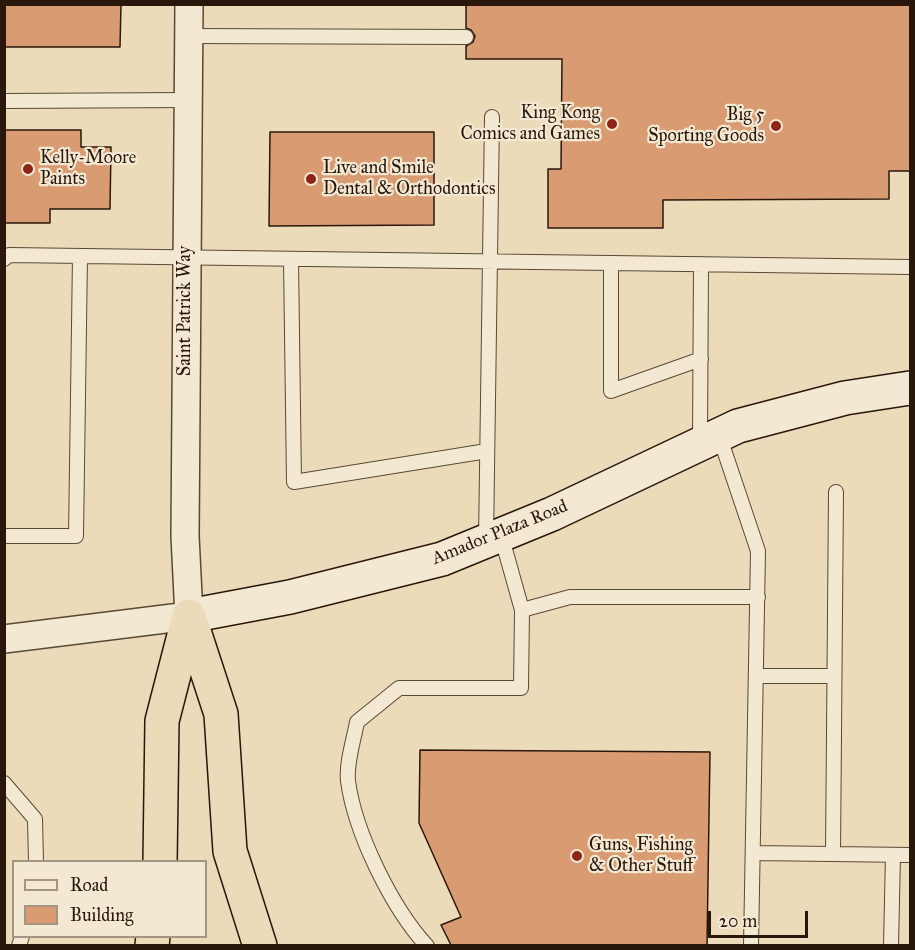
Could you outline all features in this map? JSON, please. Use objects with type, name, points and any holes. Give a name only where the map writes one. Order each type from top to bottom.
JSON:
[{"type":"highway","points":[[160,860],[162,721],[189,616]]},
{"type":"highway","points":[[189,616],[221,714],[230,850],[260,945]]},
{"type":"street","name":"Saint Patrick Way","points":[[189,4],[185,536],[189,616]]},
{"type":"street","name":"Amador Plaza Road","points":[[4,639],[189,616],[290,597],[442,559],[494,538],[738,426],[845,398],[910,388]]},
{"type":"lane","points":[[188,36],[466,37]]},
{"type":"lane","points":[[4,101],[188,100]]},
{"type":"lane","points":[[427,945],[413,930],[369,852],[348,780],[357,722],[399,688],[521,688],[522,610],[494,538],[487,451],[492,117]]},
{"type":"lane","points":[[4,259],[9,255],[910,267]]},
{"type":"lane","points":[[4,536],[76,536],[80,256]]},
{"type":"lane","points":[[291,260],[294,482],[487,451]]},
{"type":"lane","points":[[611,263],[611,391],[701,359]]},
{"type":"lane","points":[[701,264],[701,359],[709,440],[758,551],[751,945]]},
{"type":"lane","points":[[833,854],[836,492]]},
{"type":"lane","points":[[522,610],[570,597],[758,597]]},
{"type":"lane","points":[[757,676],[834,676]]},
{"type":"lane","points":[[4,783],[35,819],[36,860]]},
{"type":"lane","points":[[754,853],[910,855]]},
{"type":"lane","points":[[891,945],[893,855]]},
{"type":"building","points":[[4,4],[121,4],[120,47],[4,47]]},
{"type":"building","points":[[466,4],[910,4],[910,171],[889,171],[889,199],[663,200],[663,228],[548,228],[548,169],[561,169],[562,59],[466,59],[466,46],[473,42],[475,36],[471,30],[466,28]]},
{"type":"building","points":[[4,130],[81,130],[81,147],[111,147],[110,209],[50,209],[50,223],[4,223]]},
{"type":"building","points":[[270,132],[434,132],[434,225],[269,226]]},
{"type":"building","points":[[420,750],[710,752],[707,945],[451,945],[441,925],[461,917],[419,823]]},
{"type":"place","name":"King Kong Comics and Games","points":[[612,124]]},
{"type":"place","name":"Big 5 Sporting Goods","points":[[776,126]]},
{"type":"place","name":"Kelly-Moore Paints","points":[[28,169]]},
{"type":"place","name":"Live and Smile Dental & Orthodontics","points":[[311,179]]},
{"type":"place","name":"Guns, Fishing & Other Stuff","points":[[577,856]]}]
